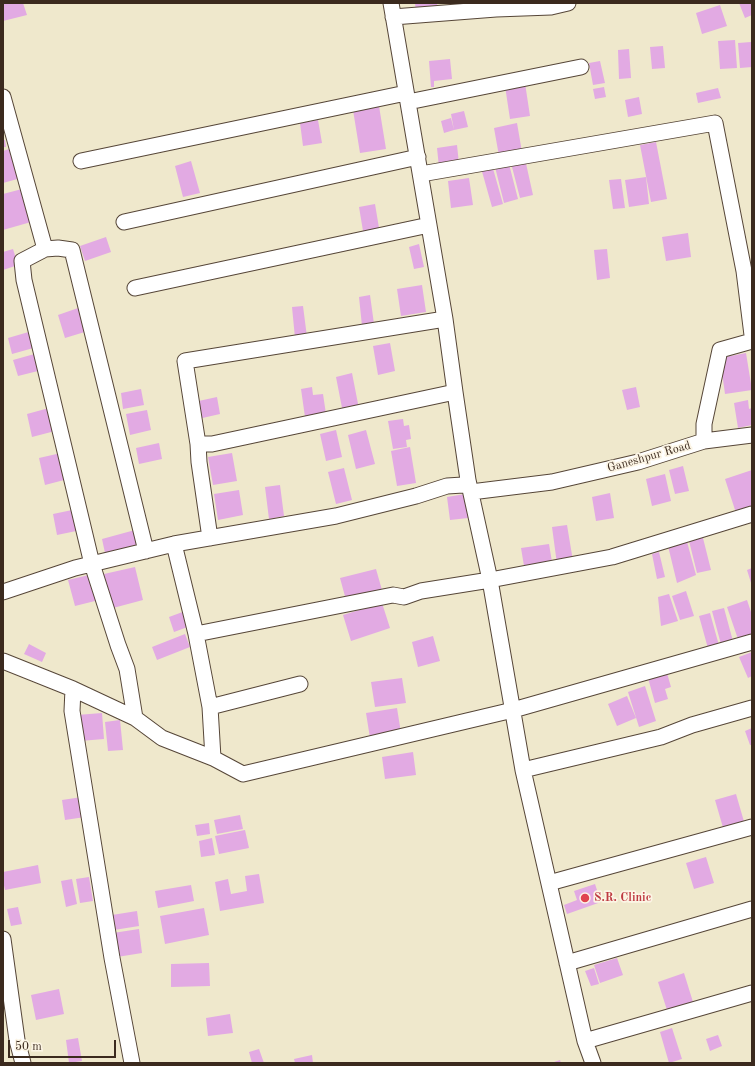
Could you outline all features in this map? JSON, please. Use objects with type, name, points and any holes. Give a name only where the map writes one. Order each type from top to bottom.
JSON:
[{"type":"street","points":[[568,3],[551,7],[392,10],[445,319],[470,486],[490,580],[524,770],[585,1041],[593,1063]]},
{"type":"street","points":[[82,161],[407,98],[581,67]]},
{"type":"street","points":[[3,96],[45,249]]},
{"type":"street","points":[[421,174],[715,123],[744,271],[752,335]]},
{"type":"street","points":[[124,222],[418,157]]},
{"type":"street","points":[[135,288],[429,225]]},
{"type":"street","points":[[135,718],[127,669],[92,564],[24,280],[22,261],[45,249],[58,248],[72,250],[146,551]]},
{"type":"street","points":[[210,538],[199,462],[198,444],[185,362],[445,319]]},
{"type":"street","name":"Ganeshpur Road","points":[[3,592],[75,568],[174,544],[336,516],[416,496],[447,486],[552,482],[638,462],[704,441],[704,424],[720,350],[752,341]]},
{"type":"street","points":[[198,444],[212,444],[455,392]]},
{"type":"street","points":[[704,441],[752,435]]},
{"type":"street","points":[[196,634],[393,595],[404,597],[421,591],[490,580],[612,557],[752,514]]},
{"type":"street","points":[[174,544],[196,634],[210,707],[213,758]]},
{"type":"street","points":[[3,661],[73,689],[135,718],[162,738],[213,758],[243,774],[513,710],[752,642]]},
{"type":"street","points":[[210,707],[300,684]]},
{"type":"street","points":[[73,689],[72,711],[112,958],[132,1063]]},
{"type":"street","points":[[524,770],[661,737],[752,708]]},
{"type":"street","points":[[549,882],[752,827]]},
{"type":"street","points":[[568,963],[752,909]]},
{"type":"street","points":[[3,939],[18,1040],[23,1063]]},
{"type":"street","points":[[585,1041],[752,993]]},
{"type":"building","points":[[3,3],[23,3],[27,15],[3,21]]},
{"type":"building","points":[[415,3],[437,3],[438,9],[416,13]]},
{"type":"building","points":[[739,3],[752,3],[752,15],[745,18]]},
{"type":"building","points":[[720,5],[727,26],[702,34],[696,13]]},
{"type":"building","points":[[735,40],[737,68],[720,69],[718,41]]},
{"type":"building","points":[[751,42],[752,67],[740,68],[738,43]]},
{"type":"building","points":[[663,46],[665,68],[652,69],[650,47]]},
{"type":"building","points":[[629,49],[631,78],[619,79],[618,50]]},
{"type":"building","points":[[450,59],[452,79],[434,81],[434,87],[431,87],[429,61]]},
{"type":"building","points":[[600,61],[605,83],[593,85],[589,63]]},
{"type":"building","points":[[525,83],[530,116],[510,119],[505,86]]},
{"type":"building","points":[[604,87],[606,97],[595,99],[593,89]]},
{"type":"building","points":[[718,88],[721,98],[698,103],[696,93]]},
{"type":"building","points":[[639,97],[642,114],[628,117],[625,100]]},
{"type":"building","points":[[379,106],[386,149],[360,153],[353,110]]},
{"type":"building","points":[[464,111],[468,127],[454,130],[451,114]]},
{"type":"building","points":[[451,118],[454,130],[444,133],[441,121]]},
{"type":"building","points":[[318,120],[322,143],[303,146],[300,123]]},
{"type":"building","points":[[517,123],[522,152],[499,156],[494,128]]},
{"type":"building","points":[[3,140],[5,140],[6,147],[3,147]]},
{"type":"building","points":[[656,142],[667,199],[651,202],[640,145]]},
{"type":"building","points":[[457,145],[459,164],[439,167],[437,148]]},
{"type":"building","points":[[12,148],[21,178],[3,183],[3,151]]},
{"type":"building","points":[[525,159],[533,195],[520,198],[511,163]]},
{"type":"building","points":[[191,161],[200,193],[183,197],[175,166]]},
{"type":"building","points":[[509,164],[518,199],[504,203],[495,167]]},
{"type":"building","points":[[492,165],[503,204],[492,207],[481,168]]},
{"type":"building","points":[[646,177],[649,204],[629,207],[625,180]]},
{"type":"building","points":[[469,178],[473,205],[451,208],[448,181]]},
{"type":"building","points":[[621,179],[625,208],[613,209],[609,180]]},
{"type":"building","points":[[22,189],[31,222],[3,230],[3,194]]},
{"type":"building","points":[[375,204],[380,234],[364,237],[359,207]]},
{"type":"building","points":[[688,233],[691,257],[666,261],[662,237]]},
{"type":"building","points":[[106,237],[111,252],[85,261],[80,246]]},
{"type":"building","points":[[419,244],[424,267],[414,269],[409,247]]},
{"type":"building","points":[[13,249],[18,265],[3,270],[3,252]]},
{"type":"building","points":[[607,249],[610,278],[597,280],[594,250]]},
{"type":"building","points":[[422,285],[426,312],[401,316],[397,289]]},
{"type":"building","points":[[370,295],[374,324],[362,326],[359,297]]},
{"type":"building","points":[[303,306],[307,337],[295,338],[292,307]]},
{"type":"building","points":[[81,307],[88,331],[65,338],[58,315]]},
{"type":"building","points":[[32,331],[37,347],[12,354],[8,338]]},
{"type":"building","points":[[390,343],[395,371],[378,375],[373,346]]},
{"type":"building","points":[[38,353],[42,370],[18,376],[13,360]]},
{"type":"building","points":[[746,353],[752,390],[725,394],[720,358]]},
{"type":"building","points":[[352,373],[359,409],[343,413],[336,377]]},
{"type":"building","points":[[312,387],[313,395],[323,394],[326,414],[305,417],[301,389]]},
{"type":"building","points":[[636,387],[640,407],[627,410],[622,390]]},
{"type":"building","points":[[141,389],[144,405],[123,409],[121,393]]},
{"type":"building","points":[[217,397],[220,414],[198,419],[194,402]]},
{"type":"building","points":[[748,400],[749,409],[752,408],[752,425],[738,428],[734,403]]},
{"type":"building","points":[[49,408],[55,431],[32,437],[27,414]]},
{"type":"building","points":[[147,410],[151,430],[130,435],[126,414]]},
{"type":"building","points":[[403,419],[404,426],[409,425],[411,439],[406,440],[407,447],[393,449],[388,421]]},
{"type":"building","points":[[336,430],[342,457],[326,461],[320,434]]},
{"type":"building","points":[[366,430],[375,464],[356,469],[348,435]]},
{"type":"building","points":[[159,443],[162,459],[139,464],[136,448]]},
{"type":"building","points":[[410,447],[416,483],[397,486],[391,451]]},
{"type":"building","points":[[61,453],[68,479],[45,485],[39,458]]},
{"type":"building","points":[[232,453],[237,481],[213,485],[208,457]]},
{"type":"building","points":[[683,466],[689,491],[675,494],[669,470]]},
{"type":"building","points":[[344,468],[352,500],[336,504],[328,472]]},
{"type":"building","points":[[752,470],[752,508],[736,513],[725,479]]},
{"type":"building","points":[[665,474],[671,501],[652,506],[646,479]]},
{"type":"building","points":[[280,485],[284,516],[269,519],[265,487]]},
{"type":"building","points":[[239,490],[243,515],[218,520],[214,494]]},
{"type":"building","points":[[610,493],[614,518],[596,521],[592,497]]},
{"type":"building","points":[[465,494],[468,518],[450,520],[447,497]]},
{"type":"building","points":[[77,509],[81,530],[57,535],[53,514]]},
{"type":"building","points":[[567,525],[573,561],[557,564],[552,527]]},
{"type":"building","points":[[135,530],[139,544],[105,553],[102,539]]},
{"type":"building","points":[[702,534],[711,570],[697,573],[688,537]]},
{"type":"building","points":[[686,538],[696,575],[677,583],[668,546]]},
{"type":"building","points":[[549,544],[552,562],[524,566],[521,548]]},
{"type":"building","points":[[659,552],[665,577],[657,579],[652,554]]},
{"type":"building","points":[[135,567],[143,600],[113,608],[104,574]]},
{"type":"building","points":[[752,568],[752,586],[747,570]]},
{"type":"building","points":[[376,569],[382,590],[346,600],[340,578]]},
{"type":"building","points":[[93,574],[99,600],[75,606],[68,580]]},
{"type":"building","points":[[686,591],[694,616],[680,620],[672,596]]},
{"type":"building","points":[[669,594],[678,621],[661,626],[658,597]]},
{"type":"building","points":[[747,600],[752,615],[752,638],[739,642],[727,607]]},
{"type":"building","points":[[382,603],[390,628],[351,641],[343,615]]},
{"type":"building","points":[[724,608],[734,645],[722,648],[712,611]]},
{"type":"building","points":[[188,610],[193,625],[174,632],[169,617]]},
{"type":"building","points":[[710,613],[720,649],[709,652],[699,616]]},
{"type":"building","points":[[185,634],[190,647],[157,660],[152,647]]},
{"type":"building","points":[[433,636],[440,661],[418,667],[412,642]]},
{"type":"building","points":[[29,644],[46,653],[42,662],[24,654]]},
{"type":"building","points":[[752,652],[752,676],[748,678],[739,657]]},
{"type":"building","points":[[667,673],[671,687],[665,689],[668,699],[655,703],[648,678]]},
{"type":"building","points":[[402,678],[406,703],[375,707],[371,682]]},
{"type":"building","points":[[645,686],[656,721],[639,727],[628,692]]},
{"type":"building","points":[[627,696],[636,718],[617,726],[608,704]]},
{"type":"building","points":[[397,708],[401,733],[370,738],[366,713]]},
{"type":"building","points":[[102,713],[104,739],[80,741],[77,715]]},
{"type":"building","points":[[120,720],[123,750],[108,751],[105,722]]},
{"type":"building","points":[[752,728],[752,745],[750,745],[745,731]]},
{"type":"building","points":[[413,752],[416,775],[385,779],[382,757]]},
{"type":"building","points":[[736,794],[745,825],[724,831],[715,800]]},
{"type":"building","points":[[82,797],[85,817],[65,820],[62,800]]},
{"type":"building","points":[[240,815],[243,829],[217,834],[214,820]]},
{"type":"building","points":[[209,823],[210,834],[197,836],[195,825]]},
{"type":"building","points":[[245,830],[249,848],[219,854],[215,836]]},
{"type":"building","points":[[212,838],[215,855],[201,857],[199,841]]},
{"type":"building","points":[[706,857],[714,883],[694,889],[686,863]]},
{"type":"building","points":[[38,865],[41,883],[5,890],[3,872]]},
{"type":"building","points":[[259,874],[264,903],[220,911],[215,882],[228,879],[231,894],[247,891],[245,876]]},
{"type":"building","points":[[89,877],[93,901],[80,903],[76,879]]},
{"type":"building","points":[[72,879],[77,904],[66,907],[61,881]]},
{"type":"building","points":[[595,884],[601,902],[567,914],[564,905],[577,900],[574,891]]},
{"type":"building","points":[[191,885],[194,901],[158,908],[155,891]]},
{"type":"building","points":[[18,907],[22,924],[11,926],[7,909]]},
{"type":"building","points":[[204,908],[209,935],[165,944],[160,916]]},
{"type":"building","points":[[137,911],[139,926],[114,930],[112,915]]},
{"type":"building","points":[[139,929],[142,953],[117,957],[113,933]]},
{"type":"building","points":[[617,958],[623,975],[600,983],[594,965]]},
{"type":"building","points":[[209,963],[210,986],[171,987],[171,964]]},
{"type":"building","points":[[594,968],[599,984],[591,986],[585,971]]},
{"type":"building","points":[[684,973],[693,1002],[667,1010],[658,982]]},
{"type":"building","points":[[59,989],[64,1014],[36,1020],[31,995]]},
{"type":"building","points":[[230,1014],[233,1033],[208,1036],[206,1018]]},
{"type":"building","points":[[672,1028],[682,1059],[669,1063],[660,1032]]},
{"type":"building","points":[[718,1035],[722,1046],[710,1051],[706,1039]]},
{"type":"building","points":[[78,1038],[82,1061],[69,1063],[66,1040]]},
{"type":"building","points":[[259,1049],[264,1063],[252,1063],[249,1052]]},
{"type":"building","points":[[312,1055],[313,1063],[295,1063],[294,1059]]},
{"type":"building","points":[[560,1060],[561,1063],[551,1063]]},
{"type":"place","name":"S.R. Clinic","points":[[585,898]]}]
